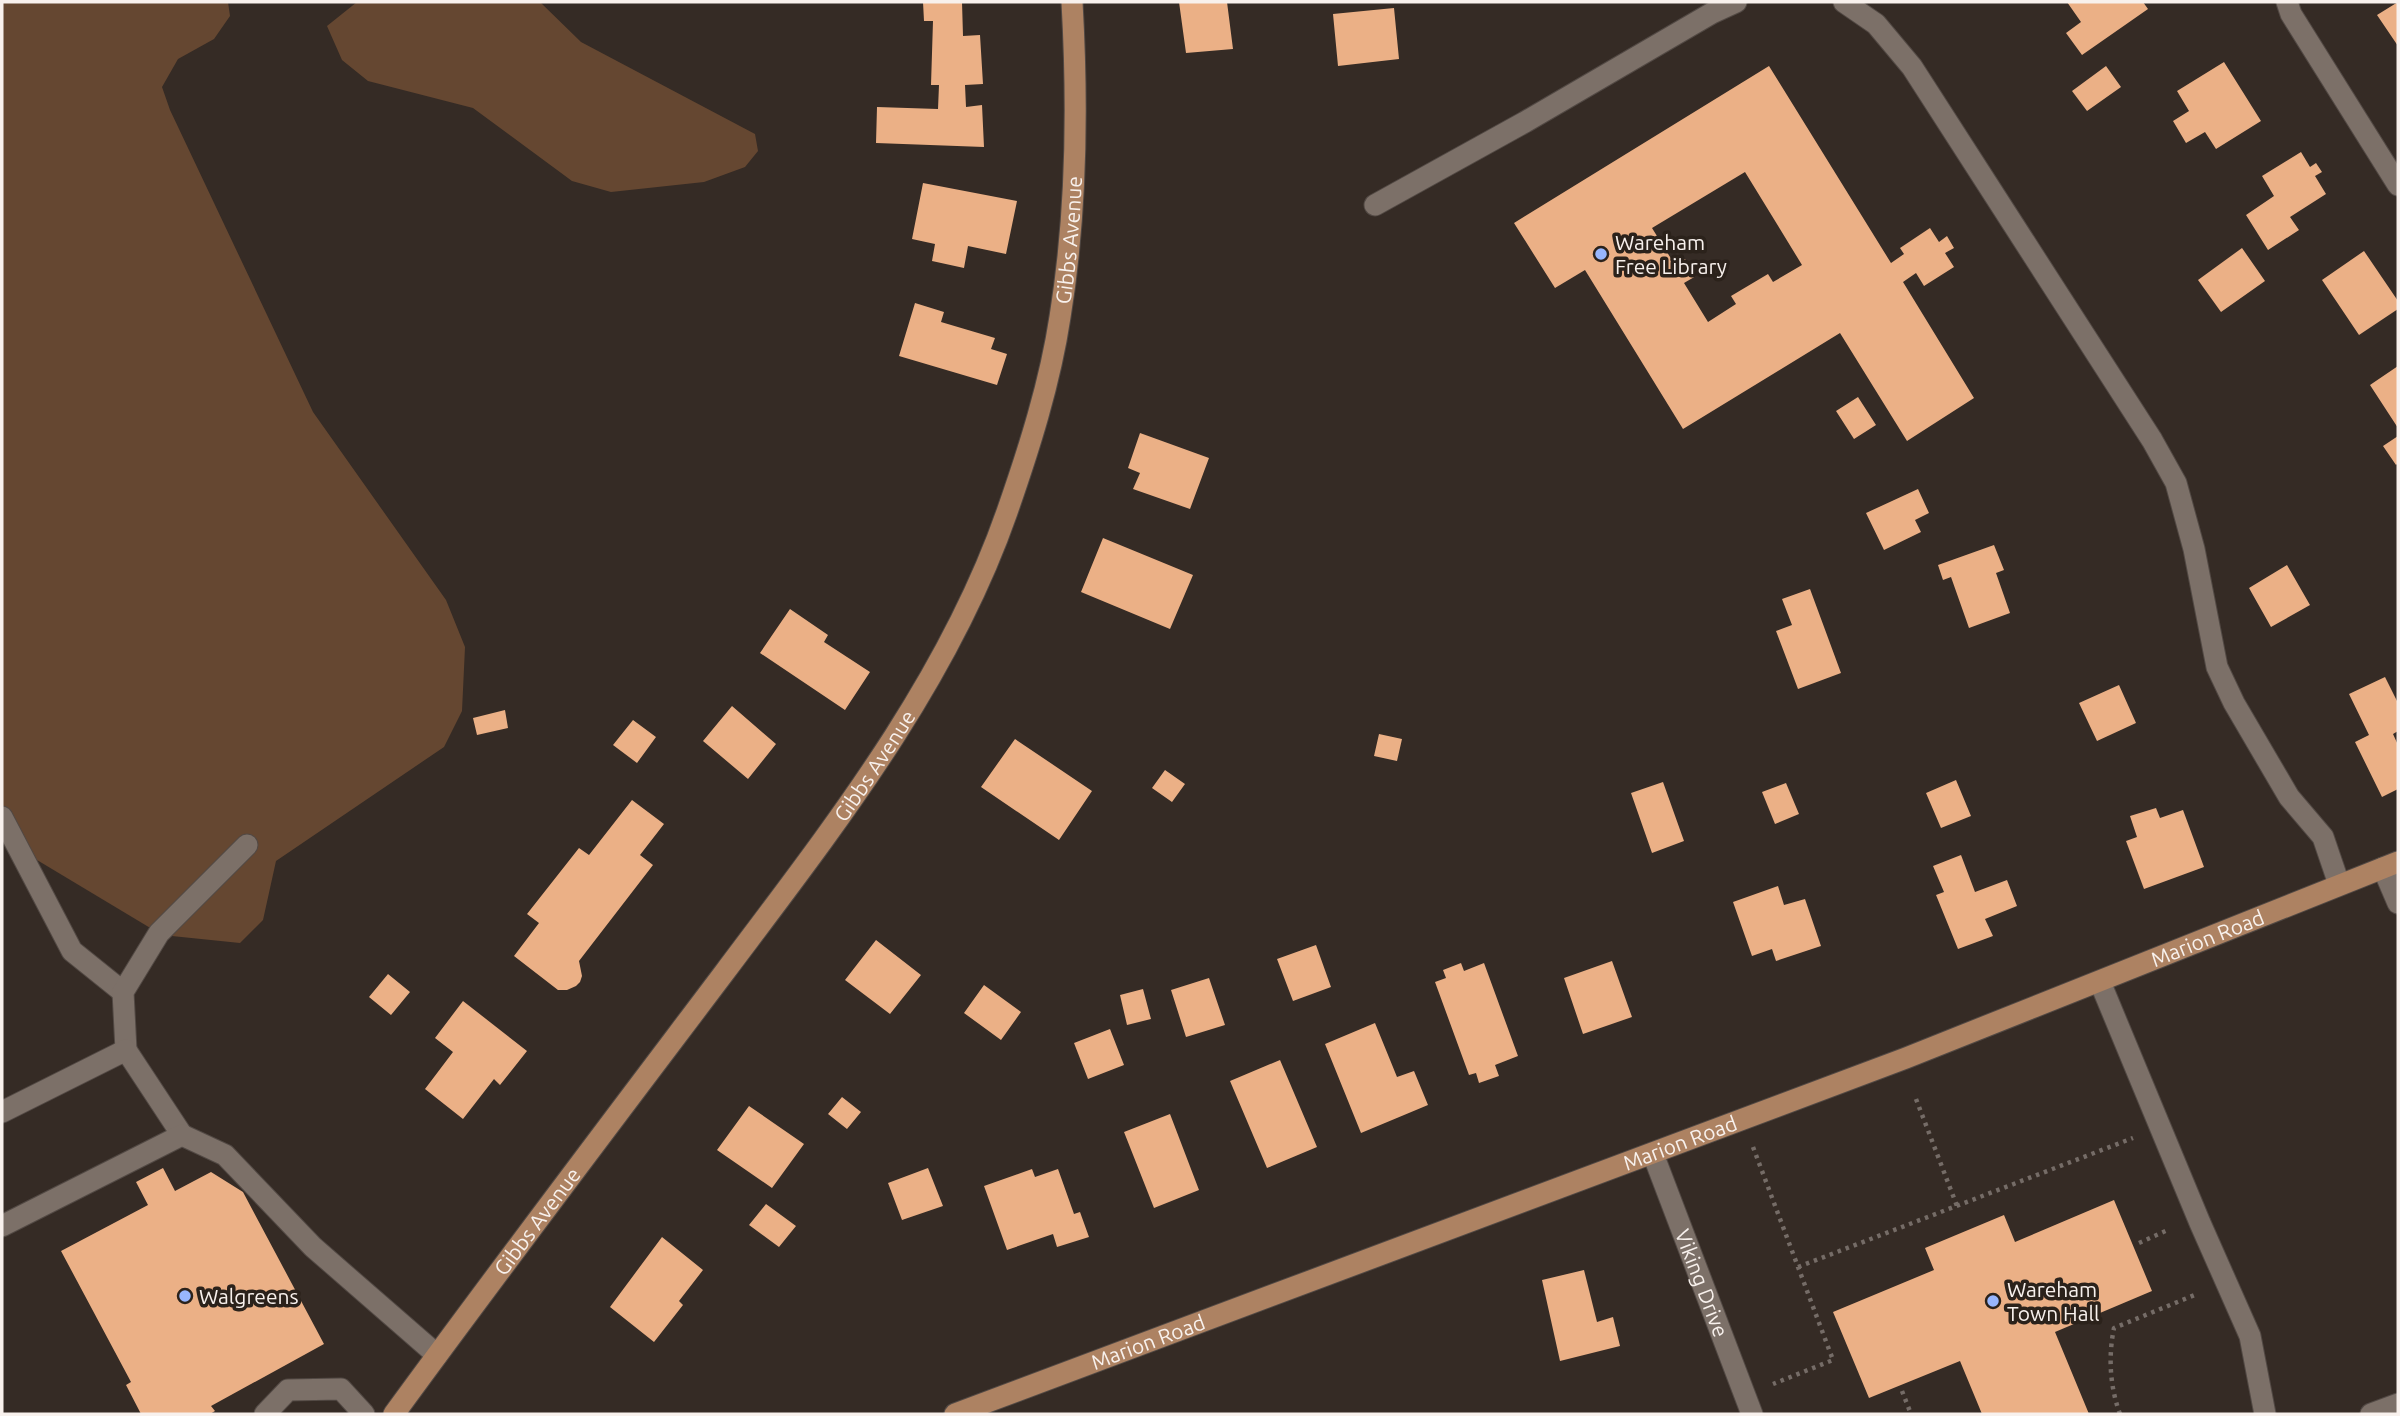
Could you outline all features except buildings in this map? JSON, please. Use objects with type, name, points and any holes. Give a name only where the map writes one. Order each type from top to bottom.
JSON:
[{"type":"main road","name":"Gibbs Avenue","points":[[394,1414],[756,930],[879,760],[920,696],[966,611],[1007,514],[1047,385],[1060,318],[1072,217],[1075,67],[1072,2]]},
{"type":"main road","name":"Marion Road","points":[[955,1414],[1653,1154],[2100,982],[2391,865]]},
{"type":"street","points":[[1375,205],[1525,122],[1712,13],[1736,2]]},
{"type":"street","points":[[1844,2],[1876,24],[1912,67],[2152,440],[2176,483],[2194,549],[2217,667],[2234,703],[2290,797],[2323,836],[2339,884]]},
{"type":"street","points":[[2287,2],[2291,14],[2398,185]]},
{"type":"street","points":[[2,817],[72,951],[123,992]]},
{"type":"street","points":[[247,845],[159,933],[123,992],[126,1050],[183,1135],[225,1155],[313,1247],[436,1355]]},
{"type":"street","points":[[2391,865],[2398,903]]},
{"type":"street","points":[[2100,982],[2250,1336],[2265,1414]]},
{"type":"street","points":[[2,1112],[126,1050]]},
{"type":"street","points":[[2,1226],[183,1135]]},
{"type":"street","name":"Viking Drive","points":[[1653,1154],[1752,1414]]},
{"type":"street","points":[[265,1414],[288,1390],[341,1389],[364,1414]]},
{"type":"street","points":[[2371,1414],[2398,1404]]},
{"type":"path","points":[[1916,1099],[1957,1206]]},
{"type":"path","points":[[1798,1267],[2137,1136]]},
{"type":"path","points":[[1753,1146],[1833,1360],[1769,1386]]},
{"type":"path","points":[[2139,1243],[2174,1227]]},
{"type":"path","points":[[2120,1414],[2113,1396],[2112,1384],[2110,1347],[2114,1328],[2201,1292]]},
{"type":"path","points":[[1902,1391],[1911,1414]]},
{"type":"shaded area","points":[[2,2],[228,2],[230,16],[214,39],[178,59],[162,87],[170,110],[313,412],[446,600],[465,647],[462,711],[444,747],[276,861],[263,920],[240,943],[162,935],[27,854],[2,826]]},
{"type":"shaded area","points":[[357,2],[540,2],[581,42],[755,134],[758,151],[745,167],[704,182],[611,192],[572,181],[473,108],[368,81],[342,60],[327,26]]},
{"type":"place","name":"Wareham Free Library","points":[[1601,254]]},
{"type":"place","name":"Walgreens","points":[[185,1296]]},
{"type":"place","name":"Wareham Town Hall","points":[[1993,1301]]}]
